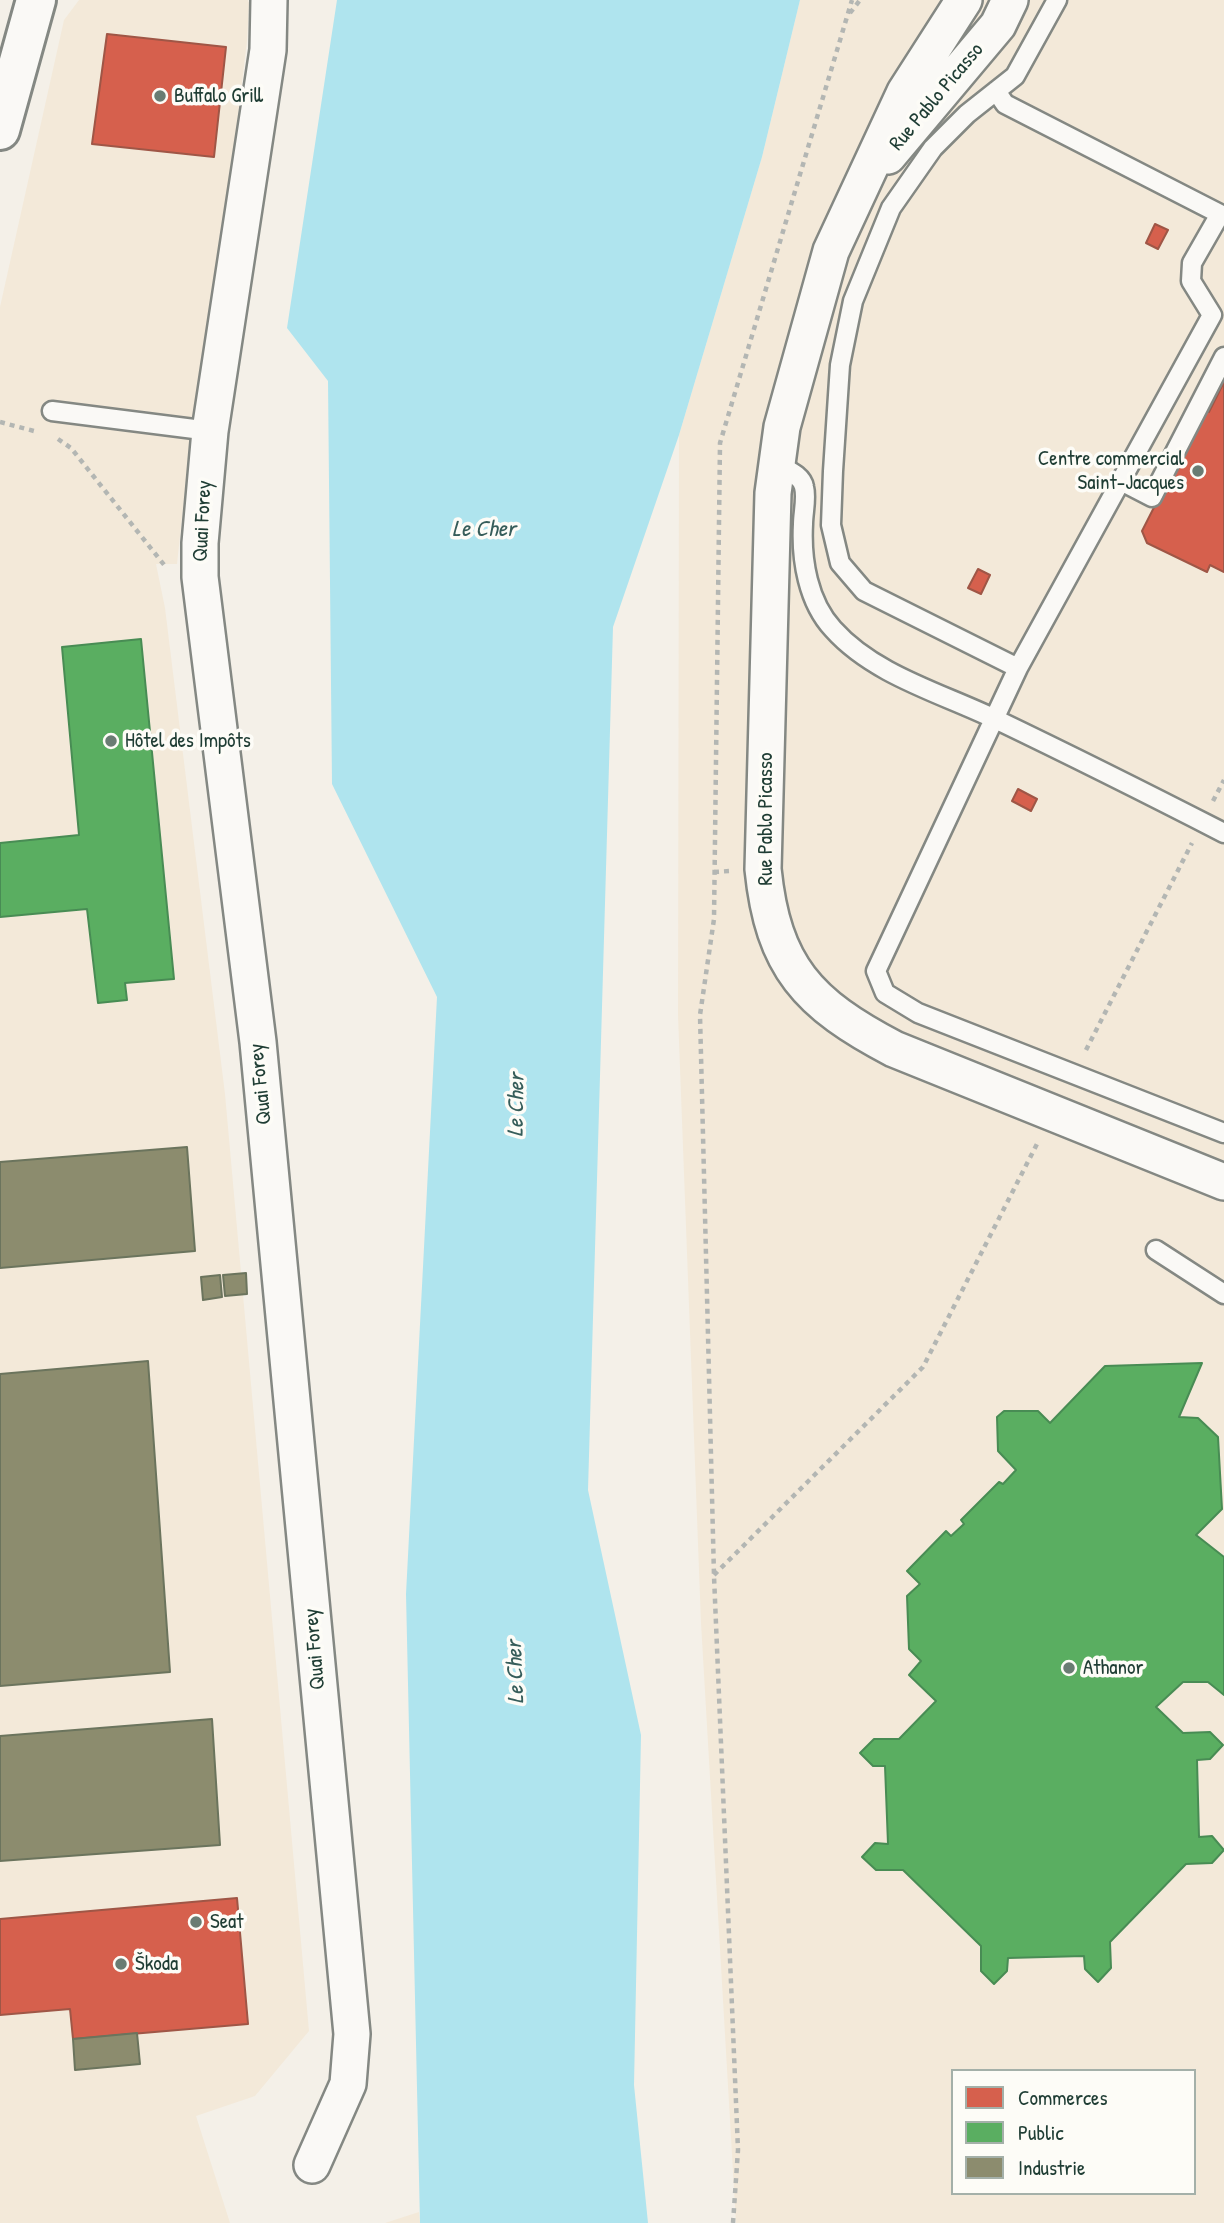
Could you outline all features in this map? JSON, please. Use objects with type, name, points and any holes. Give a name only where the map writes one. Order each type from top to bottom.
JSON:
[{"type":"main road","points":[[0,130],[37,1]]},
{"type":"street","name":"Quai Forey","points":[[269,0],[268,50],[210,431],[200,543],[200,577],[257,1042],[352,2034],[348,2084],[312,2165]]},
{"type":"street","name":"Rue Pablo Picasso","points":[[964,0],[905,92],[831,251],[803,341],[782,427],[773,493],[762,869],[767,906],[776,941],[795,973],[821,1001],[854,1028],[894,1049],[1224,1182]]},
{"type":"street","name":"Rue Pablo Picasso","points":[[859,191],[998,25],[1010,0]]},
{"type":"lane","points":[[1018,668],[864,592],[840,563],[831,525],[840,365],[853,300],[891,208],[933,148],[967,114],[1014,75],[1057,0]]},
{"type":"lane","points":[[996,91],[1005,104],[1222,215],[1192,263],[1191,281],[1212,315],[1018,668],[876,971],[885,993],[918,1013],[1224,1133]]},
{"type":"lane","points":[[1121,481],[1152,497],[1224,357]]},
{"type":"lane","points":[[51,411],[210,431]]},
{"type":"lane","points":[[777,464],[797,475],[804,486],[802,547],[806,577],[832,628],[858,651],[897,674],[993,718],[1224,833]]},
{"type":"lane","points":[[1156,1250],[1224,1294]]},
{"type":"path","points":[[849,15],[860,0]]},
{"type":"path","points":[[0,422],[44,434]]},
{"type":"path","points":[[55,437],[71,448],[170,574],[200,577]]},
{"type":"path","points":[[1074,1073],[1224,780]]},
{"type":"path","points":[[714,872],[714,919],[701,1015],[714,1576],[738,2150],[733,2223]]},
{"type":"path","points":[[714,1576],[923,1367],[1053,1112]]},
{"type":"shaded area","points":[[79,0],[248,0],[249,3],[247,41],[205,388],[187,470],[177,564],[156,564],[165,608],[225,1094],[309,2031],[255,2096],[196,2116],[230,2223],[0,2223],[0,307],[64,20]]},
{"type":"shaded area","points":[[800,0],[1224,0],[1224,2223],[736,2223],[701,1623],[678,1015],[679,435],[762,157]]},
{"type":"shaded area","points":[[419,2212],[420,2223],[385,2223]]},
{"type":"water","name":"Le Cher","points":[[337,0],[800,0],[762,157],[679,435],[613,627],[588,1490],[641,1735],[634,2085],[648,2223],[420,2223],[406,1594],[437,997],[332,784],[328,381],[287,328]]},
{"type":"building: Commerces","name":"Buffalo Grill","points":[[107,34],[226,47],[214,157],[92,144]]},
{"type":"building: Commerces","points":[[1155,224],[1168,230],[1158,249],[1146,243]]},
{"type":"building: Commerces","name":"Centre commercial Saint-Jacques","points":[[1224,382],[1224,572],[1210,565],[1207,572],[1147,543],[1142,531],[1204,409],[1209,412]]},
{"type":"building: Commerces","points":[[978,569],[990,575],[981,594],[968,588]]},
{"type":"building: Commerces","points":[[1018,789],[1037,799],[1031,811],[1012,801]]},
{"type":"building: Commerces","name":"Škoda","points":[[237,1898],[248,2024],[73,2039],[70,2009],[0,2015],[0,1919]]},
{"type":"building: Public","name":"Hôtel des Impôts","points":[[141,639],[174,979],[125,983],[127,1000],[98,1003],[87,909],[0,917],[0,843],[79,835],[62,647]]},
{"type":"building: Public","name":"Athanor","points":[[1202,1363],[1179,1417],[1198,1418],[1218,1437],[1222,1509],[1196,1535],[1224,1557],[1224,1695],[1208,1682],[1183,1682],[1156,1707],[1183,1733],[1210,1732],[1223,1745],[1210,1759],[1197,1760],[1199,1837],[1212,1836],[1224,1850],[1212,1863],[1186,1864],[1110,1942],[1111,1968],[1098,1982],[1085,1969],[1084,1956],[1008,1958],[1007,1971],[994,1984],[981,1971],[981,1946],[903,1870],[876,1870],[862,1857],[875,1843],[888,1844],[885,1766],[873,1766],[860,1753],[874,1739],[899,1739],[936,1701],[909,1675],[921,1661],[909,1649],[907,1596],[920,1584],[907,1571],[946,1531],[951,1536],[964,1524],[961,1520],[999,1482],[1003,1484],[1016,1470],[998,1451],[997,1417],[1004,1411],[1038,1411],[1050,1423],[1105,1366]]},
{"type":"building: Industrie","points":[[187,1147],[195,1251],[0,1268],[0,1162]]},
{"type":"building: Industrie","points":[[246,1273],[247,1294],[225,1296],[223,1275]]},
{"type":"building: Industrie","points":[[220,1275],[222,1297],[203,1300],[201,1277]]},
{"type":"building: Industrie","points":[[148,1361],[170,1672],[0,1686],[0,1374]]},
{"type":"building: Industrie","points":[[212,1719],[220,1845],[0,1861],[0,1736]]},
{"type":"building: Industrie","points":[[137,2033],[140,2064],[75,2070],[73,2039]]},
{"type":"place","name":"Buffalo Grill","points":[[160,96]]},
{"type":"place","name":"Centre commercial Saint-Jacques","points":[[1198,471]]},
{"type":"place","name":"Hôtel des Impôts","points":[[111,741]]},
{"type":"place","name":"Athanor","points":[[1069,1668]]},
{"type":"place","name":"Seat","points":[[196,1922]]},
{"type":"place","name":"Škoda","points":[[121,1964]]}]
